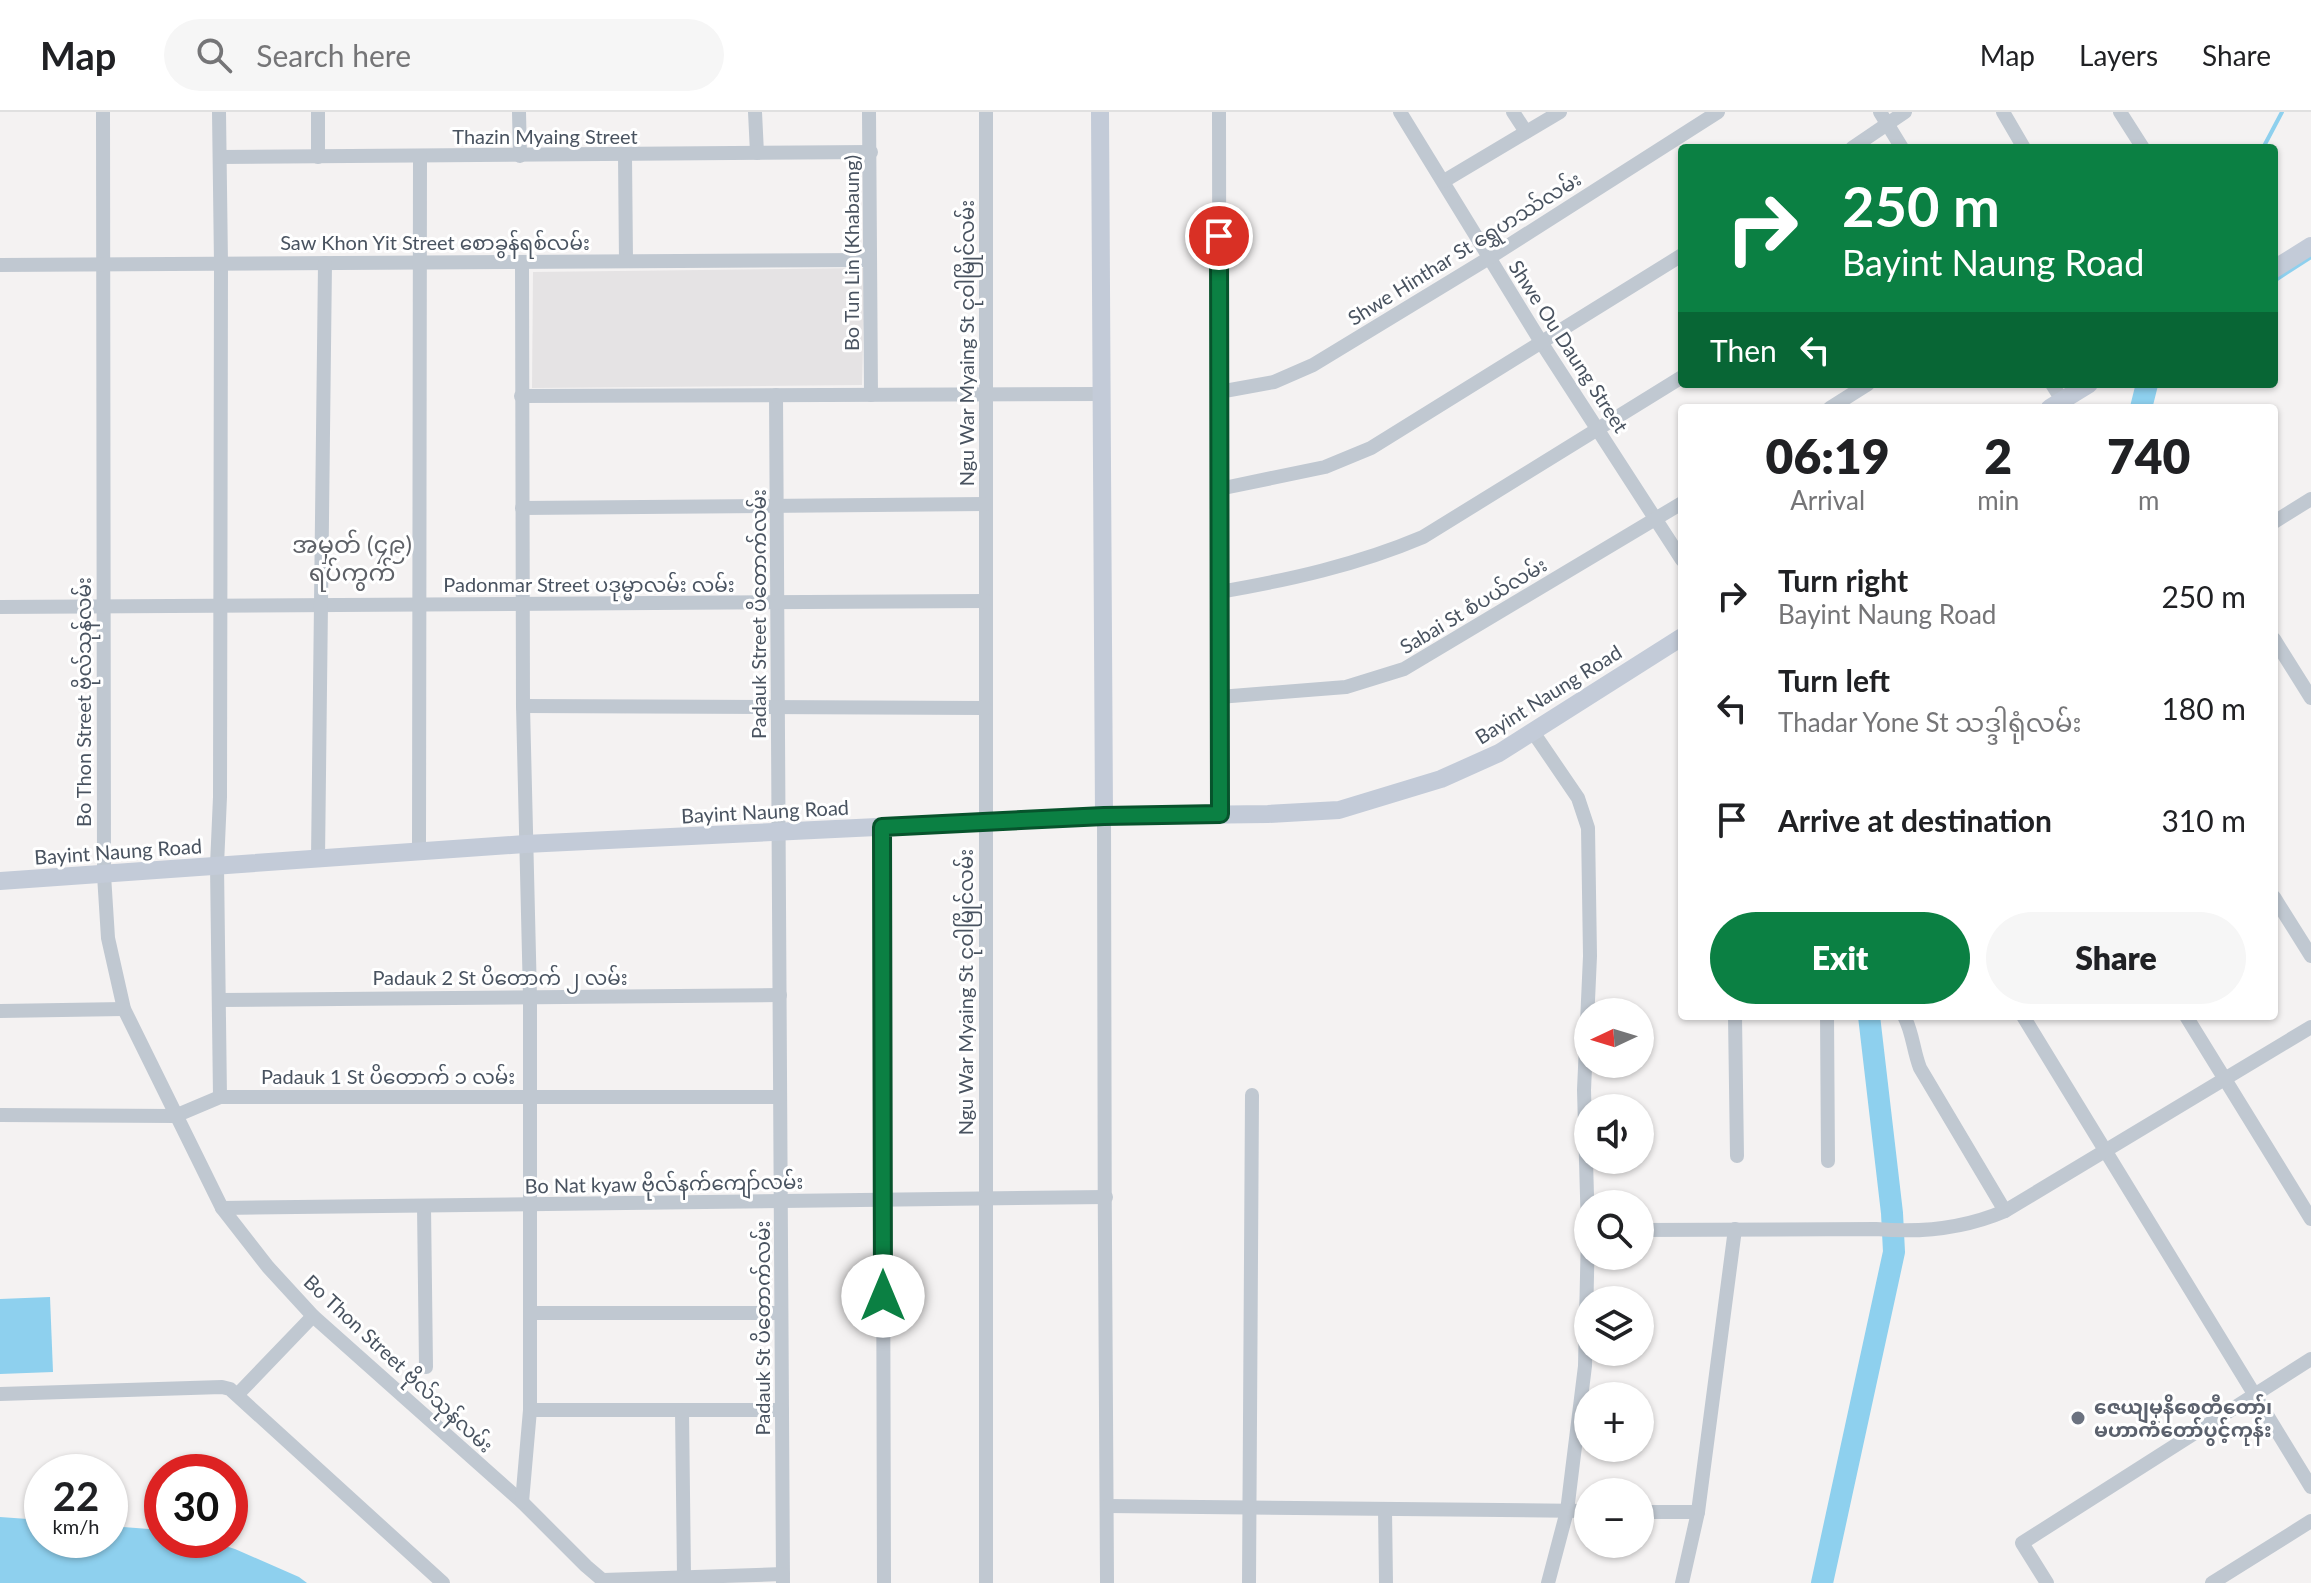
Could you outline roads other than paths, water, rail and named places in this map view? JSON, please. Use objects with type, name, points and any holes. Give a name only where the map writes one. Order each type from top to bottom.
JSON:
[{"type":"main road","points":[[1100,112],[1104,816]]},
{"type":"main road","points":[[2278,267],[2311,246]]},
{"type":"main road","points":[[2056,404],[2082,388]]},
{"type":"main road","name":"Bayint Naung Road","points":[[0,881],[525,844],[1104,816],[1339,810],[1441,779],[1499,753],[1678,640]]},
{"type":"street","name":"Bo Thon Street ဗိုလ်သုန်လမ်း","points":[[103,112],[104,875],[108,938],[124,1009],[222,1208],[268,1267],[313,1316],[522,1502],[605,1582]]},
{"type":"street","points":[[219,112],[220,797],[217,865],[220,1097]]},
{"type":"street","points":[[318,112],[318,157]]},
{"type":"street","points":[[519,112],[520,156]]},
{"type":"street","points":[[755,112],[757,153]]},
{"type":"street","name":"Bo Tun Lin (Khabaung)","points":[[869,112],[871,395]]},
{"type":"street","name":"Ngu War Myaing St ငုဝါမြိုင်လမ်း","points":[[986,112],[986,1583]]},
{"type":"street","points":[[1219,112],[1220,814]]},
{"type":"street","name":"Shwe Ou Daung Street","points":[[1400,112],[1541,342],[1678,554]]},
{"type":"street","points":[[1513,112],[1526,132]]},
{"type":"street","points":[[1444,181],[1560,112]]},
{"type":"street","name":"Shwe Hinthar St ရွှေဟဿ်လမ်း","points":[[1219,392],[1274,382],[1313,365],[1489,258],[1718,112]]},
{"type":"street","points":[[1856,144],[1883,118],[1905,112]]},
{"type":"street","points":[[2003,112],[2022,144]]},
{"type":"street","points":[[2120,112],[2140,144]]},
{"type":"street","points":[[1883,118],[1899,144]]},
{"type":"street","name":"Thazin Myaing Street","points":[[220,157],[871,152]]},
{"type":"street","points":[[419,852],[420,156]]},
{"type":"street","points":[[625,156],[626,261]]},
{"type":"street","points":[[1219,489],[1325,467],[1371,448],[1678,257]]},
{"type":"street","name":"Saw Khon Yit Street စောခွန်ရစ်လမ်း","points":[[0,265],[870,260]]},
{"type":"street","points":[[522,262],[523,706],[530,997],[530,1410],[522,1502]]},
{"type":"street","points":[[318,859],[325,263]]},
{"type":"street","points":[[1219,592],[1289,581],[1381,555],[1423,537],[1678,380]]},
{"type":"street","points":[[1836,404],[1862,388]]},
{"type":"street","points":[[521,396],[1102,394]]},
{"type":"street","name":"Padauk Street ပိတောက်လမ်း","points":[[776,395],[779,832]]},
{"type":"street","points":[[2278,520],[2311,499]]},
{"type":"street","points":[[522,508],[985,504]]},
{"type":"street","name":"Sabai St စံပယ်လမ်း","points":[[1219,697],[1346,687],[1404,669],[1678,505]]},
{"type":"street","name":"Padonmar Street ပဒုမ္မာလမ်း လမ်း","points":[[0,607],[986,601]]},
{"type":"street","points":[[2278,645],[2311,698]]},
{"type":"street","points":[[523,706],[985,708]]},
{"type":"street","points":[[1533,732],[1578,798],[1588,828],[1590,956],[1584,1090],[1587,1190]]},
{"type":"street","points":[[1104,816],[1107,1583]]},
{"type":"street","points":[[882,827],[884,1583]]},
{"type":"street","name":"Padauk St ပိတောက်လမ်း","points":[[779,832],[783,1579]]},
{"type":"street","points":[[2278,903],[2311,956]]},
{"type":"street","name":"Padauk 2 St ပိတောက် ၂ လမ်း","points":[[220,1000],[780,995]]},
{"type":"street","points":[[0,1011],[124,1009]]},
{"type":"street","points":[[1735,1020],[1737,1156]]},
{"type":"street","points":[[1827,1020],[1828,1161]]},
{"type":"street","points":[[1906,1020],[1913,1033],[1913,1049],[1920,1068],[2005,1211]]},
{"type":"street","points":[[2025,1020],[2311,1487]]},
{"type":"street","points":[[2188,1020],[2311,1219]]},
{"type":"street","points":[[1654,1230],[1876,1229],[1913,1233],[1979,1222],[2005,1211],[2311,1027]]},
{"type":"street","points":[[1249,1583],[1252,1095]]},
{"type":"street","name":"Padauk 1 St ပိတောက် ၁ လမ်း","points":[[0,1115],[175,1116],[220,1097],[780,1097]]},
{"type":"street","name":"Bo Nat kyaw ဗိုလ်နက်ကျော်လမ်း","points":[[222,1208],[1106,1197]]},
{"type":"street","points":[[424,1206],[426,1367]]},
{"type":"street","points":[[1682,1583],[1698,1512],[1735,1229]]},
{"type":"street","points":[[1548,1583],[1567,1511],[1585,1366],[1587,1270]]},
{"type":"street","points":[[530,1313],[781,1313]]},
{"type":"street","points":[[238,1394],[313,1316]]},
{"type":"street","points":[[2047,1583],[2022,1543],[2311,1359]]},
{"type":"street","points":[[0,1394],[222,1387],[238,1394],[443,1583]]},
{"type":"street","points":[[530,1410],[782,1410]]},
{"type":"street","points":[[682,1410],[684,1576]]},
{"type":"street","points":[[1107,1506],[1574,1511]]},
{"type":"street","points":[[1385,1509],[1386,1583]]},
{"type":"street","points":[[1654,1512],[1698,1512]]},
{"type":"street","points":[[2212,1583],[2311,1521]]},
{"type":"street","points":[[585,1583],[586,1566]]},
{"type":"street","points":[[605,1582],[684,1576],[783,1579]]},
{"type":"water","points":[[50,1297],[53,1372],[0,1374],[0,1299]]},
{"type":"water","points":[[0,1517],[24,1519],[24,1558],[128,1558],[128,1527],[144,1529],[144,1558],[248,1558],[248,1555],[307,1583],[0,1583]]},
{"type":"waterway","points":[[2265,144],[2282,112]]},
{"type":"waterway","points":[[2278,278],[2311,257]]},
{"type":"waterway","points":[[2142,404],[2146,388]]},
{"type":"waterway","points":[[1822,1583],[1894,1252],[1869,1020]]},
{"type":"place","name":"ဇေယျမုနိစေတီတော်၊ မဟာကံတော်ပွင့်ကုန်း","points":[[2078,1418]]},
{"type":"district","name":"အမှတ် (၄၉) ရပ်ကွက်","points":[[352,557]]}]
